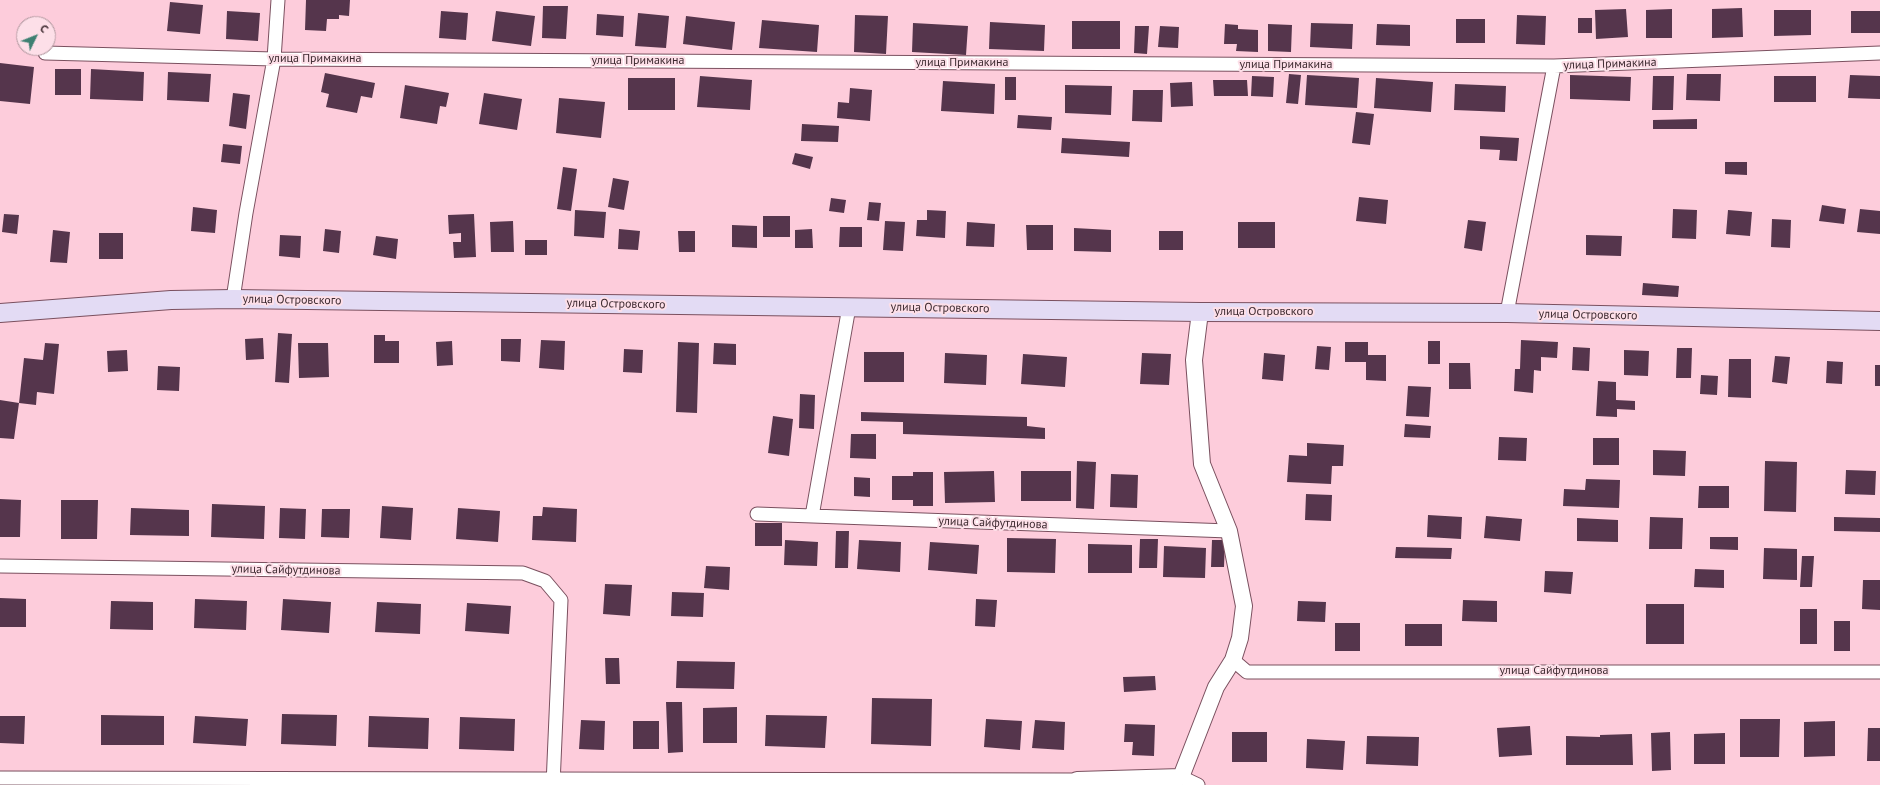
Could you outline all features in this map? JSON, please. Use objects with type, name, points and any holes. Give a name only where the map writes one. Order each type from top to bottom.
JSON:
[{"type":"main road","name":"улица Островского","points":[[0,313],[171,300],[234,299],[1200,312],[1507,313],[1880,321]]},
{"type":"street","points":[[234,299],[246,213],[274,59],[278,0]]},
{"type":"street","name":"улица Примакина","points":[[56,53],[274,59],[1554,66],[1880,53]]},
{"type":"street","points":[[1507,313],[1554,66]]},
{"type":"street","points":[[812,516],[849,307]]},
{"type":"street","points":[[1181,777],[1216,687],[1233,660],[1240,638],[1244,606],[1229,531],[1202,464],[1194,360],[1200,312]]},
{"type":"street","name":"улица Сайфутдинова","points":[[757,514],[1229,531]]},
{"type":"street","name":"улица Сайфутдинова","points":[[0,566],[523,573],[545,581],[561,600],[561,647],[554,782]]},
{"type":"street","name":"улица Сайфутдинова","points":[[1233,660],[1247,672],[1880,672]]},
{"type":"street","points":[[0,778],[554,782],[1077,783],[1181,777],[1198,785]]},
{"type":"building","points":[[306,0],[350,0],[349,16],[339,15],[339,19],[327,19],[326,31],[305,30]]},
{"type":"building","points":[[170,2],[203,5],[200,34],[167,31]]},
{"type":"building","points":[[543,6],[568,6],[566,39],[542,38]]},
{"type":"building","points":[[1742,8],[1743,37],[1712,38],[1712,9]]},
{"type":"building","points":[[1626,9],[1628,37],[1596,39],[1595,10]]},
{"type":"building","points":[[1672,9],[1672,38],[1646,38],[1646,10]]},
{"type":"building","points":[[1774,10],[1811,10],[1811,35],[1774,36]]},
{"type":"building","points":[[227,11],[260,13],[258,41],[226,39]]},
{"type":"building","points":[[441,11],[468,13],[466,40],[439,38]]},
{"type":"building","points":[[496,11],[535,16],[531,46],[492,41]]},
{"type":"building","points":[[1851,11],[1880,11],[1880,33],[1851,33]]},
{"type":"building","points":[[638,13],[669,16],[666,48],[635,46]]},
{"type":"building","points":[[597,14],[624,16],[623,37],[596,35]]},
{"type":"building","points":[[855,15],[888,16],[886,54],[854,52]]},
{"type":"building","points":[[1517,15],[1546,16],[1545,45],[1516,44]]},
{"type":"building","points":[[686,16],[735,22],[732,50],[683,44]]},
{"type":"building","points":[[1578,18],[1592,18],[1592,33],[1578,33]]},
{"type":"building","points":[[1456,19],[1485,19],[1485,43],[1456,43]]},
{"type":"building","points":[[762,20],[819,25],[817,52],[759,48]]},
{"type":"building","points":[[1072,21],[1120,21],[1120,49],[1072,49]]},
{"type":"building","points":[[990,22],[1045,25],[1044,51],[989,49]]},
{"type":"building","points":[[913,23],[968,26],[966,55],[912,52]]},
{"type":"building","points":[[1311,23],[1353,24],[1352,49],[1310,47]]},
{"type":"building","points":[[1225,24],[1238,25],[1238,29],[1258,30],[1258,52],[1236,51],[1237,44],[1224,44]]},
{"type":"building","points":[[1268,24],[1292,25],[1291,52],[1268,51]]},
{"type":"building","points":[[1377,24],[1410,25],[1410,46],[1376,45]]},
{"type":"building","points":[[1135,26],[1149,26],[1147,54],[1134,53]]},
{"type":"building","points":[[1160,26],[1179,27],[1178,48],[1158,47]]},
{"type":"building","points":[[0,63],[34,67],[30,104],[0,101]]},
{"type":"building","points":[[55,69],[81,69],[81,95],[55,95]]},
{"type":"building","points":[[91,69],[144,72],[143,101],[90,99]]},
{"type":"building","points":[[168,72],[211,74],[209,102],[167,100]]},
{"type":"building","points":[[325,73],[375,83],[372,98],[361,96],[357,113],[326,107],[329,94],[321,92]]},
{"type":"building","points":[[1289,74],[1301,75],[1298,104],[1286,103]]},
{"type":"building","points":[[1687,74],[1721,74],[1720,101],[1686,100]]},
{"type":"building","points":[[1307,75],[1359,78],[1357,108],[1305,105]]},
{"type":"building","points":[[1570,75],[1631,77],[1630,101],[1570,99]]},
{"type":"building","points":[[1850,75],[1880,76],[1880,99],[1848,98]]},
{"type":"building","points":[[700,76],[752,80],[750,110],[697,107]]},
{"type":"building","points":[[1252,76],[1274,77],[1273,97],[1251,96]]},
{"type":"building","points":[[1653,76],[1674,76],[1673,110],[1652,110]]},
{"type":"building","points":[[1774,76],[1816,76],[1816,102],[1774,102]]},
{"type":"building","points":[[1005,77],[1016,77],[1016,100],[1005,100]]},
{"type":"building","points":[[628,78],[675,78],[675,110],[628,110]]},
{"type":"building","points":[[1376,78],[1433,82],[1431,112],[1374,108]]},
{"type":"building","points":[[1213,80],[1247,80],[1248,96],[1214,96]]},
{"type":"building","points":[[943,81],[995,84],[994,114],[941,111]]},
{"type":"building","points":[[1192,82],[1193,106],[1171,107],[1170,83]]},
{"type":"building","points":[[1455,84],[1506,86],[1505,112],[1454,110]]},
{"type":"building","points":[[405,85],[449,93],[446,107],[440,106],[437,124],[400,118]]},
{"type":"building","points":[[1065,85],[1112,86],[1111,115],[1065,113]]},
{"type":"building","points":[[850,88],[872,90],[870,121],[837,118],[838,102],[849,103]]},
{"type":"building","points":[[1133,90],[1163,90],[1162,122],[1132,121]]},
{"type":"building","points":[[233,93],[250,95],[246,129],[229,126]]},
{"type":"building","points":[[484,93],[522,99],[517,130],[479,124]]},
{"type":"building","points":[[559,98],[605,102],[601,138],[556,133]]},
{"type":"building","points":[[1356,112],[1374,114],[1370,145],[1352,143]]},
{"type":"building","points":[[1018,115],[1052,117],[1051,130],[1017,128]]},
{"type":"building","points":[[1697,119],[1697,129],[1653,129],[1653,120]]},
{"type":"building","points":[[802,124],[839,126],[838,142],[801,141]]},
{"type":"building","points":[[1480,136],[1519,138],[1517,161],[1499,160],[1500,150],[1480,149]]},
{"type":"building","points":[[1062,138],[1130,142],[1129,157],[1061,153]]},
{"type":"building","points":[[223,144],[242,146],[240,164],[221,162]]},
{"type":"building","points":[[795,153],[813,157],[810,169],[792,164]]},
{"type":"building","points":[[1725,162],[1747,162],[1747,175],[1725,174]]},
{"type":"building","points":[[563,167],[577,169],[571,211],[557,209]]},
{"type":"building","points":[[613,178],[629,181],[624,210],[608,207]]},
{"type":"building","points":[[1359,197],[1388,200],[1386,224],[1356,221]]},
{"type":"building","points":[[831,198],[846,200],[844,213],[829,211]]},
{"type":"building","points":[[869,202],[881,203],[879,221],[867,220]]},
{"type":"building","points":[[1822,205],[1846,209],[1844,224],[1819,221]]},
{"type":"building","points":[[193,207],[217,210],[215,233],[191,231]]},
{"type":"building","points":[[1673,209],[1697,210],[1696,239],[1672,238]]},
{"type":"building","points":[[1860,209],[1880,211],[1880,234],[1857,232]]},
{"type":"building","points":[[575,210],[606,212],[604,238],[574,236]]},
{"type":"building","points":[[927,210],[946,211],[945,238],[916,236],[917,220],[927,220]]},
{"type":"building","points":[[1728,210],[1752,212],[1750,236],[1726,234]]},
{"type":"building","points":[[4,214],[19,215],[17,234],[2,232]]},
{"type":"building","points":[[474,214],[476,257],[454,258],[453,242],[461,242],[461,233],[449,234],[448,215]]},
{"type":"building","points":[[763,216],[790,216],[790,237],[763,237]]},
{"type":"building","points":[[1772,219],[1791,220],[1790,248],[1771,247]]},
{"type":"building","points":[[1468,220],[1486,222],[1482,251],[1464,248]]},
{"type":"building","points":[[513,221],[514,252],[491,252],[490,222]]},
{"type":"building","points":[[885,221],[905,222],[903,251],[883,250]]},
{"type":"building","points":[[967,222],[995,224],[994,247],[966,246]]},
{"type":"building","points":[[1238,222],[1275,222],[1275,248],[1238,248]]},
{"type":"building","points":[[732,225],[757,226],[757,248],[732,247]]},
{"type":"building","points":[[1026,225],[1053,225],[1053,250],[1027,250]]},
{"type":"building","points":[[840,227],[862,227],[862,247],[839,247]]},
{"type":"building","points":[[1074,228],[1111,230],[1111,252],[1074,251]]},
{"type":"building","points":[[325,229],[341,231],[339,253],[323,251]]},
{"type":"building","points":[[619,229],[640,231],[638,250],[618,249]]},
{"type":"building","points":[[812,229],[813,248],[795,248],[795,230]]},
{"type":"building","points":[[53,230],[70,232],[67,263],[50,262]]},
{"type":"building","points":[[678,231],[695,231],[695,252],[679,252]]},
{"type":"building","points":[[1159,231],[1183,231],[1183,250],[1159,250]]},
{"type":"building","points":[[99,233],[123,233],[123,259],[99,259]]},
{"type":"building","points":[[280,235],[301,236],[300,258],[279,256]]},
{"type":"building","points":[[1586,235],[1622,236],[1621,256],[1586,255]]},
{"type":"building","points":[[376,236],[398,239],[396,259],[373,255]]},
{"type":"building","points":[[525,240],[547,240],[547,255],[525,255]]},
{"type":"building","points":[[1643,283],[1679,286],[1678,297],[1642,295]]},
{"type":"building","points":[[278,333],[292,334],[289,383],[275,382]]},
{"type":"building","points":[[374,335],[385,335],[385,341],[399,341],[399,363],[374,363]]},
{"type":"building","points":[[263,338],[264,359],[246,360],[245,339]]},
{"type":"building","points":[[501,339],[521,339],[520,362],[501,361]]},
{"type":"building","points":[[541,340],[565,341],[564,370],[539,368]]},
{"type":"building","points":[[1521,340],[1558,342],[1557,358],[1541,357],[1541,371],[1534,370],[1533,393],[1514,391],[1515,369],[1520,369]]},
{"type":"building","points":[[452,341],[453,365],[437,366],[436,342]]},
{"type":"building","points":[[1428,341],[1440,341],[1440,364],[1428,364]]},
{"type":"building","points":[[678,342],[699,343],[697,413],[676,412]]},
{"type":"building","points":[[1345,342],[1368,342],[1368,355],[1386,355],[1386,381],[1366,380],[1366,362],[1345,362]]},
{"type":"building","points":[[45,343],[59,344],[54,394],[37,392],[36,405],[19,403],[24,358],[43,360]]},
{"type":"building","points":[[298,343],[328,343],[329,377],[299,378]]},
{"type":"building","points":[[714,343],[736,344],[736,365],[713,364]]},
{"type":"building","points":[[1317,346],[1331,347],[1329,370],[1315,369]]},
{"type":"building","points":[[1573,347],[1590,348],[1589,371],[1572,370]]},
{"type":"building","points":[[1677,348],[1692,348],[1691,378],[1676,378]]},
{"type":"building","points":[[624,349],[643,350],[642,373],[623,372]]},
{"type":"building","points":[[127,350],[128,371],[108,372],[107,351]]},
{"type":"building","points":[[1624,350],[1649,351],[1648,376],[1624,375]]},
{"type":"building","points":[[864,352],[904,352],[904,382],[864,382]]},
{"type":"building","points":[[945,353],[987,355],[986,385],[944,383]]},
{"type":"building","points":[[1142,353],[1171,354],[1169,385],[1140,384]]},
{"type":"building","points":[[1264,353],[1285,355],[1283,381],[1262,379]]},
{"type":"building","points":[[1023,354],[1067,357],[1065,387],[1021,384]]},
{"type":"building","points":[[1775,356],[1790,357],[1787,384],[1772,382]]},
{"type":"building","points":[[1729,359],[1751,359],[1751,398],[1728,397]]},
{"type":"building","points":[[1827,361],[1843,362],[1842,384],[1826,383]]},
{"type":"building","points":[[1449,363],[1470,363],[1471,389],[1449,389]]},
{"type":"building","points":[[1875,365],[1880,365],[1880,386],[1875,386]]},
{"type":"building","points":[[158,366],[180,367],[179,391],[157,390]]},
{"type":"building","points":[[1701,375],[1718,376],[1717,395],[1700,394]]},
{"type":"building","points":[[1598,381],[1616,382],[1616,400],[1635,401],[1635,410],[1617,409],[1617,417],[1596,416]]},
{"type":"building","points":[[1408,386],[1431,387],[1429,417],[1406,416]]},
{"type":"building","points":[[800,394],[815,395],[814,429],[799,428]]},
{"type":"building","points":[[0,400],[19,403],[14,439],[0,438]]},
{"type":"building","points":[[861,412],[1027,417],[1027,426],[1045,428],[1045,439],[903,434],[903,422],[861,421]]},
{"type":"building","points":[[773,416],[793,419],[789,456],[768,453]]},
{"type":"building","points":[[1405,424],[1431,426],[1430,438],[1404,437]]},
{"type":"building","points":[[851,434],[876,434],[876,459],[850,458]]},
{"type":"building","points":[[1499,437],[1527,438],[1526,461],[1498,460]]},
{"type":"building","points":[[1593,438],[1619,438],[1619,465],[1593,465]]},
{"type":"building","points":[[1307,443],[1344,445],[1343,466],[1332,466],[1331,484],[1287,482],[1289,455],[1307,456]]},
{"type":"building","points":[[1653,450],[1686,451],[1685,476],[1653,475]]},
{"type":"building","points":[[1077,461],[1096,462],[1094,509],[1076,508]]},
{"type":"building","points":[[1765,461],[1797,462],[1796,512],[1764,511]]},
{"type":"building","points":[[1846,470],[1876,471],[1875,495],[1845,494]]},
{"type":"building","points":[[994,471],[995,502],[945,503],[944,472]]},
{"type":"building","points":[[1021,471],[1071,471],[1071,501],[1021,501]]},
{"type":"building","points":[[913,472],[933,472],[933,506],[913,506],[913,500],[892,500],[892,476],[913,476]]},
{"type":"building","points":[[1111,474],[1138,475],[1137,508],[1110,507]]},
{"type":"building","points":[[854,477],[870,478],[870,497],[854,496]]},
{"type":"building","points":[[1586,479],[1620,480],[1619,508],[1563,506],[1564,489],[1585,490]]},
{"type":"building","points":[[1699,486],[1729,486],[1729,508],[1698,508]]},
{"type":"building","points":[[1306,494],[1332,495],[1331,521],[1305,520]]},
{"type":"building","points":[[0,499],[21,500],[20,537],[0,537]]},
{"type":"building","points":[[61,500],[98,500],[97,539],[61,539]]},
{"type":"building","points":[[212,504],[265,506],[264,539],[211,537]]},
{"type":"building","points":[[382,506],[413,508],[411,540],[380,538]]},
{"type":"building","points":[[543,507],[577,509],[576,542],[532,540],[533,516],[542,516]]},
{"type":"building","points":[[131,508],[189,510],[189,536],[130,535]]},
{"type":"building","points":[[280,508],[306,509],[305,539],[279,538]]},
{"type":"building","points":[[458,508],[500,511],[498,542],[456,539]]},
{"type":"building","points":[[322,509],[350,509],[349,538],[321,537]]},
{"type":"building","points":[[1428,515],[1462,517],[1461,539],[1427,537]]},
{"type":"building","points":[[1486,516],[1522,519],[1520,541],[1484,538]]},
{"type":"building","points":[[1650,517],[1683,518],[1682,549],[1649,549]]},
{"type":"building","points":[[1834,517],[1880,518],[1880,532],[1834,531]]},
{"type":"building","points":[[1577,518],[1618,520],[1618,542],[1577,541]]},
{"type":"building","points":[[755,523],[782,523],[782,546],[755,546]]},
{"type":"building","points":[[836,531],[849,531],[848,568],[835,568]]},
{"type":"building","points":[[1710,537],[1738,537],[1738,550],[1710,549]]},
{"type":"building","points":[[1007,538],[1056,539],[1055,573],[1007,572]]},
{"type":"building","points":[[1140,539],[1158,539],[1157,568],[1139,568]]},
{"type":"building","points":[[785,540],[818,542],[817,566],[784,565]]},
{"type":"building","points":[[859,540],[901,542],[900,572],[857,569]]},
{"type":"building","points":[[1212,540],[1225,540],[1224,567],[1211,567]]},
{"type":"building","points":[[930,542],[979,545],[977,574],[928,570]]},
{"type":"building","points":[[1088,544],[1132,545],[1132,573],[1088,573]]},
{"type":"building","points":[[1164,546],[1206,548],[1205,578],[1163,577]]},
{"type":"building","points":[[1396,547],[1452,548],[1451,559],[1395,558]]},
{"type":"building","points":[[1764,548],[1797,549],[1797,580],[1763,579]]},
{"type":"building","points":[[1802,556],[1814,556],[1812,587],[1800,587]]},
{"type":"building","points":[[706,566],[730,567],[729,590],[704,588]]},
{"type":"building","points":[[1695,569],[1724,570],[1724,588],[1694,587]]},
{"type":"building","points":[[1545,571],[1573,572],[1571,594],[1544,592]]},
{"type":"building","points":[[1863,580],[1880,580],[1880,610],[1862,609]]},
{"type":"building","points":[[605,584],[632,585],[630,616],[603,614]]},
{"type":"building","points":[[672,592],[704,593],[703,617],[671,616]]},
{"type":"building","points":[[0,598],[26,599],[26,627],[0,627]]},
{"type":"building","points":[[195,599],[247,601],[246,630],[194,628]]},
{"type":"building","points":[[283,599],[331,602],[329,633],[281,630]]},
{"type":"building","points":[[976,599],[997,600],[995,627],[975,626]]},
{"type":"building","points":[[1463,600],[1497,601],[1497,622],[1462,621]]},
{"type":"building","points":[[111,601],[153,602],[153,630],[110,629]]},
{"type":"building","points":[[1298,601],[1326,602],[1325,622],[1297,621]]},
{"type":"building","points":[[377,602],[421,604],[420,634],[375,632]]},
{"type":"building","points":[[467,603],[511,606],[509,634],[465,631]]},
{"type":"building","points":[[1646,604],[1684,604],[1684,644],[1646,644]]},
{"type":"building","points":[[1800,609],[1817,609],[1817,644],[1800,644]]},
{"type":"building","points":[[1834,621],[1850,621],[1850,651],[1834,651]]},
{"type":"building","points":[[1335,623],[1360,623],[1360,651],[1335,651]]},
{"type":"building","points":[[1405,624],[1442,624],[1442,646],[1405,646]]},
{"type":"building","points":[[605,658],[619,658],[620,684],[606,684]]},
{"type":"building","points":[[677,661],[735,662],[734,689],[676,688]]},
{"type":"building","points":[[1155,676],[1156,690],[1124,692],[1123,677]]},
{"type":"building","points":[[872,698],[932,699],[931,746],[871,744]]},
{"type":"building","points":[[666,702],[682,702],[683,752],[668,753]]},
{"type":"building","points":[[737,707],[737,743],[703,743],[703,708]]},
{"type":"building","points":[[282,714],[337,715],[336,746],[281,744]]},
{"type":"building","points":[[101,715],[164,716],[164,745],[101,745]]},
{"type":"building","points":[[766,715],[827,716],[825,748],[765,746]]},
{"type":"building","points":[[0,716],[25,716],[24,744],[0,743]]},
{"type":"building","points":[[195,716],[248,719],[246,746],[193,743]]},
{"type":"building","points":[[369,716],[429,718],[428,749],[368,747]]},
{"type":"building","points":[[460,717],[515,719],[514,751],[459,749]]},
{"type":"building","points":[[986,719],[1022,721],[1020,750],[984,747]]},
{"type":"building","points":[[1740,719],[1780,719],[1779,757],[1740,757]]},
{"type":"building","points":[[581,720],[605,721],[604,750],[579,749]]},
{"type":"building","points":[[1035,720],[1065,722],[1064,750],[1032,748]]},
{"type":"building","points":[[633,721],[659,721],[659,749],[633,749]]},
{"type":"building","points":[[1835,721],[1835,756],[1804,757],[1804,722]]},
{"type":"building","points":[[1125,724],[1155,725],[1154,756],[1132,755],[1133,742],[1124,742]]},
{"type":"building","points":[[1530,726],[1532,755],[1499,757],[1497,728]]},
{"type":"building","points":[[1868,728],[1880,728],[1880,761],[1867,761]]},
{"type":"building","points":[[1232,732],[1267,732],[1267,762],[1232,762]]},
{"type":"building","points":[[1670,732],[1671,770],[1652,771],[1651,733]]},
{"type":"building","points":[[1725,733],[1725,764],[1694,764],[1694,734]]},
{"type":"building","points":[[1632,734],[1633,765],[1566,765],[1566,736],[1600,737],[1600,735]]},
{"type":"building","points":[[1367,736],[1419,737],[1418,766],[1366,764]]},
{"type":"building","points":[[1307,739],[1345,741],[1343,770],[1306,768]]}]
